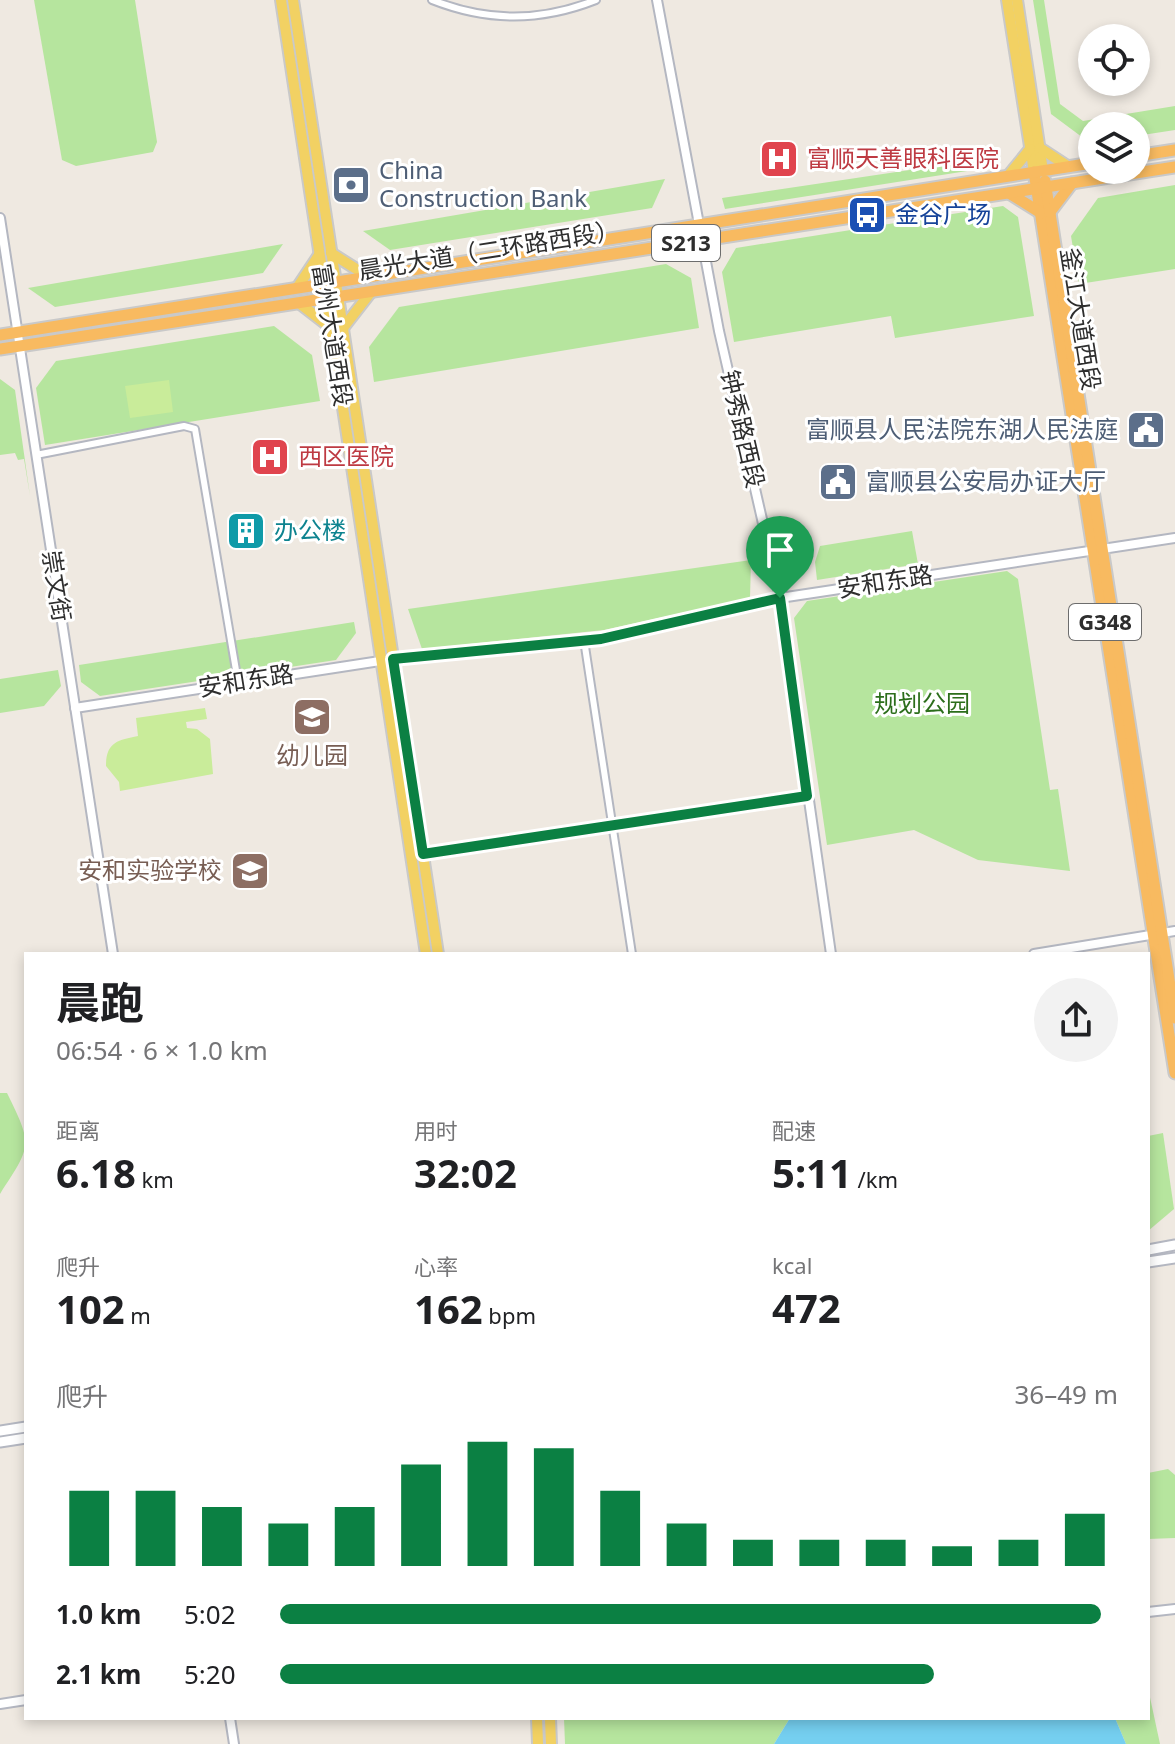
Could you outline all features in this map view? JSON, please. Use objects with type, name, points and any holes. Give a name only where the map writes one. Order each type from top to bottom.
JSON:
[{"type":"highway","points":[[1150,154],[1175,150]]},
{"type":"highway","name":"晨光大道（二环路西段）","points":[[0,335],[1078,165]]},
{"type":"highway","name":"晨光大道（二环路西段）","points":[[0,349],[1175,167]]},
{"type":"highway","name":"釜江大道西段","points":[[1039,172],[1158,934],[1175,1073]]},
{"type":"highway","points":[[1009,193],[1045,212],[1072,183]]},
{"type":"highway","name":"釜江大道西段","points":[[1158,934],[1175,1018]]},
{"type":"main road","name":"富州大道西段","points":[[281,0],[330,283],[330,327],[438,952]]},
{"type":"main road","name":"富州大道西段","points":[[293,0],[325,254]]},
{"type":"main road","name":"釜江大道西段","points":[[1007,0],[1039,172]]},
{"type":"main road","name":"釜江大道西段","points":[[1017,0],[1035,148]]},
{"type":"main road","points":[[1008,176],[1035,148],[1069,167]]},
{"type":"main road","points":[[297,288],[325,254],[369,277]]},
{"type":"main road","points":[[343,328],[371,292]]},
{"type":"main road","name":"富州大道西段","points":[[332,298],[343,328],[426,952]]},
{"type":"main road","points":[[299,303],[330,327]]},
{"type":"main road","points":[[1150,1250],[1175,1245]]},
{"type":"main road","points":[[1150,1262],[1175,1258]]},
{"type":"main road","points":[[0,1431],[24,1427]]},
{"type":"main road","points":[[0,1442],[24,1438]]},
{"type":"main road","points":[[537,1720],[538,1744]]},
{"type":"main road","points":[[550,1720],[551,1744]]},
{"type":"street","points":[[432,0],[477,15],[518,18],[564,12],[596,0]]},
{"type":"street","name":"钟秀路西段","points":[[657,0],[701,240],[780,598],[831,952]]},
{"type":"street","name":"崇文街","points":[[0,218],[113,952]]},
{"type":"street","points":[[36,455],[184,426],[195,429],[238,682]]},
{"type":"street","name":"安和东路","points":[[75,708],[387,660],[584,640],[780,598],[1175,538]]},
{"type":"street","points":[[584,640],[632,952]]},
{"type":"street","points":[[423,854],[807,796]]},
{"type":"street","points":[[1046,952],[1175,931]]},
{"type":"street","points":[[1150,1612],[1175,1609]]},
{"type":"street","points":[[0,1704],[24,1700]]},
{"type":"street","points":[[230,1720],[234,1744]]},
{"type":"green space","points":[[34,0],[135,0],[157,142],[153,152],[76,166],[62,160]]},
{"type":"green space","points":[[1033,0],[1044,0],[1060,104],[1078,117],[1078,134],[1051,114]]},
{"type":"green space","points":[[1175,106],[1175,130],[1150,134],[1150,112],[1138,112]]},
{"type":"green space","points":[[997,157],[999,166],[725,209],[722,198]]},
{"type":"green space","points":[[665,179],[652,208],[390,250],[363,231]]},
{"type":"green space","points":[[1175,185],[1175,269],[1079,284],[1071,236],[1098,198]]},
{"type":"green space","points":[[1003,206],[1018,217],[1034,316],[895,338],[891,316],[734,342],[722,272],[736,248]]},
{"type":"green space","points":[[283,244],[263,273],[55,307],[28,288]]},
{"type":"green space","points":[[666,264],[691,278],[699,328],[374,382],[369,347],[399,307]]},
{"type":"green space","points":[[274,326],[312,355],[320,401],[45,445],[36,388],[56,361]]},
{"type":"green space","points":[[0,379],[15,390],[30,496],[24,459],[18,460],[15,453],[0,455]]},
{"type":"green space","points":[[169,380],[173,412],[130,418],[125,386]]},
{"type":"green space","points":[[912,531],[918,564],[817,580],[815,562],[820,546]]},
{"type":"green space","points":[[751,560],[750,598],[604,630],[422,649],[408,609]]},
{"type":"green space","name":"规划公园","points":[[1007,571],[1018,579],[1050,790],[1058,789],[1070,871],[978,860],[914,830],[827,845],[794,618],[807,601]]},
{"type":"green space","points":[[354,622],[356,633],[336,660],[100,696],[81,682],[79,665]]},
{"type":"green space","points":[[58,670],[61,686],[44,706],[0,713],[0,679]]},
{"type":"green space","points":[[205,708],[207,719],[186,722],[187,728],[197,729],[210,739],[213,774],[120,791],[119,782],[106,766],[108,752],[114,744],[138,736],[136,718]]},
{"type":"green space","points":[[0,1093],[7,1093],[24,1132],[24,1150],[0,1194]]},
{"type":"green space","points":[[1163,1133],[1174,1209],[1150,1229],[1150,1136]]},
{"type":"green space","points":[[1168,1469],[1175,1475],[1175,1538],[1150,1539],[1150,1473]]},
{"type":"green space","points":[[1150,1697],[1160,1744],[1126,1744],[1116,1720],[1150,1720]]},
{"type":"green space","points":[[564,1720],[789,1720],[774,1744],[565,1744]]},
{"type":"water","points":[[789,1720],[1116,1720],[1126,1744],[774,1744]]},
{"type":"place","name":"富顺天善眼科医院","points":[[779,159]]},
{"type":"place","name":"China Construction Bank","points":[[351,185]]},
{"type":"place","name":"金谷广场","points":[[867,215]]},
{"type":"place","name":"富顺县人民法院东湖人民法庭","points":[[1146,430]]},
{"type":"place","name":"西区医院","points":[[270,457]]},
{"type":"place","name":"富顺县公安局办证大厅","points":[[838,482]]},
{"type":"place","name":"办公楼","points":[[246,531]]},
{"type":"place","name":"幼儿园","points":[[312,717]]},
{"type":"place","name":"安和实验学校","points":[[250,871]]},
{"type":"route","points":[[780,598],[807,796],[423,854],[393,659],[601,639],[780,598]]}]
